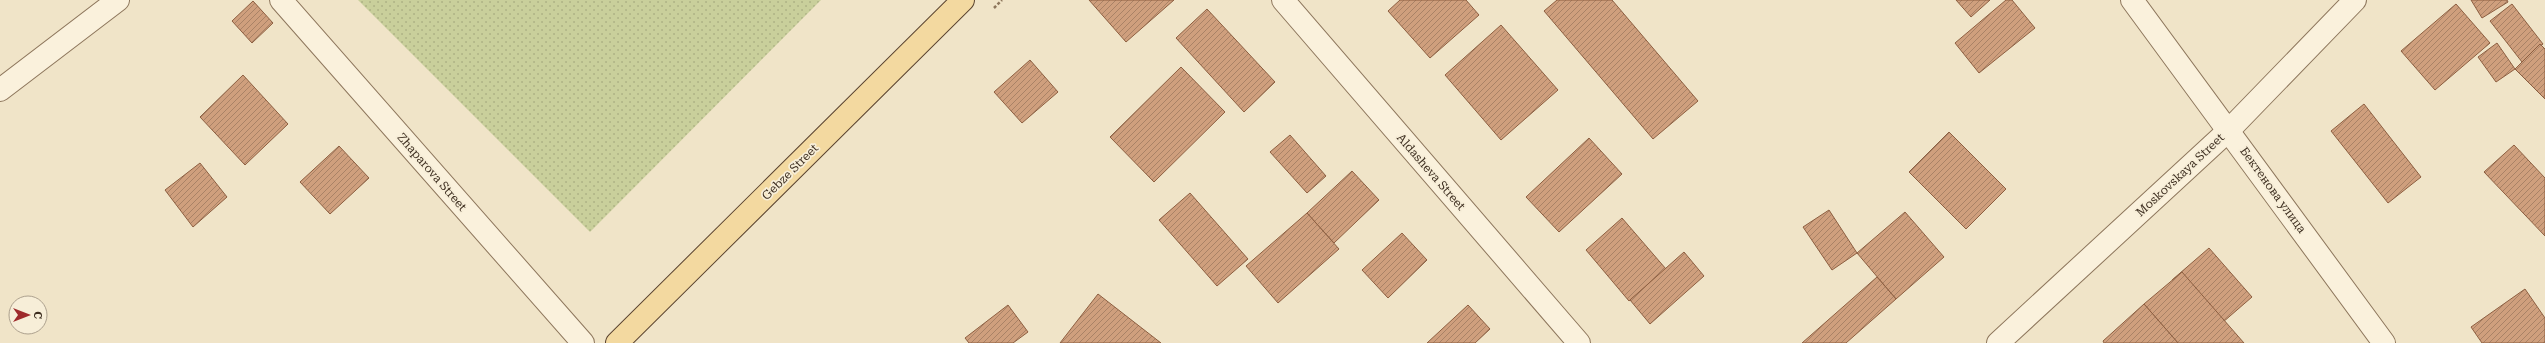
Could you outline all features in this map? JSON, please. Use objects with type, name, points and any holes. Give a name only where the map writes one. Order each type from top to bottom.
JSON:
[{"type":"main road","name":"Gebze Street","points":[[617,343],[963,0]]},
{"type":"street","points":[[0,90],[118,0]]},
{"type":"street","name":"Zhaparova Street","points":[[281,0],[582,343]]},
{"type":"street","name":"Aldasheva Street","points":[[1283,0],[1579,343]]},
{"type":"street","name":"Бектенова улица","points":[[2132,0],[2229,130],[2384,343]]},
{"type":"street","name":"Moskovskaya Street","points":[[1998,343],[2229,130],[2355,0]]},
{"type":"green space","points":[[358,0],[821,0],[590,232]]},
{"type":"building","points":[[1089,0],[1174,0],[1126,42]]},
{"type":"building","points":[[1400,0],[1466,0],[1479,15],[1430,58],[1388,11]]},
{"type":"building","points":[[1557,0],[1612,0],[1698,101],[1653,139],[1544,11]]},
{"type":"building","points":[[1956,0],[1990,0],[1971,17]]},
{"type":"building","points":[[2006,0],[2012,0],[2035,28],[1979,73],[1955,43]]},
{"type":"building","points":[[2471,0],[2507,0],[2508,2],[2482,18]]},
{"type":"building","points":[[253,1],[273,23],[252,43],[232,21]]},
{"type":"building","points":[[2456,4],[2490,43],[2435,90],[2401,51]]},
{"type":"building","points":[[2512,4],[2543,44],[2522,62],[2490,21]]},
{"type":"building","points":[[1207,9],[1275,82],[1244,112],[1176,38]]},
{"type":"building","points":[[1501,25],[1558,90],[1501,140],[1445,75]]},
{"type":"building","points":[[2497,43],[2515,69],[2496,82],[2478,57]]},
{"type":"building","points":[[2540,44],[2545,49],[2545,99],[2515,69]]},
{"type":"building","points":[[1030,60],[1058,92],[1022,123],[994,92]]},
{"type":"building","points":[[1181,67],[1225,112],[1154,182],[1110,137]]},
{"type":"building","points":[[243,75],[288,124],[245,165],[200,117]]},
{"type":"building","points":[[2364,104],[2421,177],[2388,203],[2331,131]]},
{"type":"building","points":[[1949,132],[2006,189],[1966,229],[1909,172]]},
{"type":"building","points":[[1290,135],[1326,176],[1307,193],[1270,152]]},
{"type":"building","points":[[1589,138],[1622,174],[1559,232],[1526,197]]},
{"type":"building","points":[[2514,145],[2545,178],[2545,236],[2484,172]]},
{"type":"building","points":[[339,146],[369,178],[330,214],[300,182]]},
{"type":"building","points":[[200,163],[227,197],[193,227],[165,190]]},
{"type":"building","points":[[1352,171],[1379,200],[1334,243],[1307,213]]},
{"type":"building","points":[[1190,193],[1248,259],[1217,286],[1159,220]]},
{"type":"building","points":[[1829,210],[1857,253],[1832,270],[1803,227]]},
{"type":"building","points":[[1905,212],[1944,257],[1896,299],[1857,253]]},
{"type":"building","points":[[1307,213],[1339,249],[1278,303],[1246,266]]},
{"type":"building","points":[[1622,218],[1666,269],[1629,301],[1586,250]]},
{"type":"building","points":[[1402,233],[1427,260],[1388,298],[1362,270]]},
{"type":"building","points":[[2209,248],[2252,297],[2215,329],[2172,280]]},
{"type":"building","points":[[1684,252],[1704,276],[1650,324],[1630,300]]},
{"type":"building","points":[[2182,272],[2244,343],[2178,343],[2144,304]]},
{"type":"building","points":[[1877,277],[1896,299],[1846,343],[1802,343]]},
{"type":"building","points":[[2525,289],[2545,318],[2545,343],[2482,343],[2471,327]]},
{"type":"building","points":[[1098,294],[1161,343],[1060,343]]},
{"type":"building","points":[[2144,304],[2178,343],[2104,343],[2103,341]]},
{"type":"building","points":[[1008,305],[1028,332],[1013,343],[969,343],[965,338]]},
{"type":"building","points":[[1468,305],[1490,329],[1475,343],[1427,343]]}]
